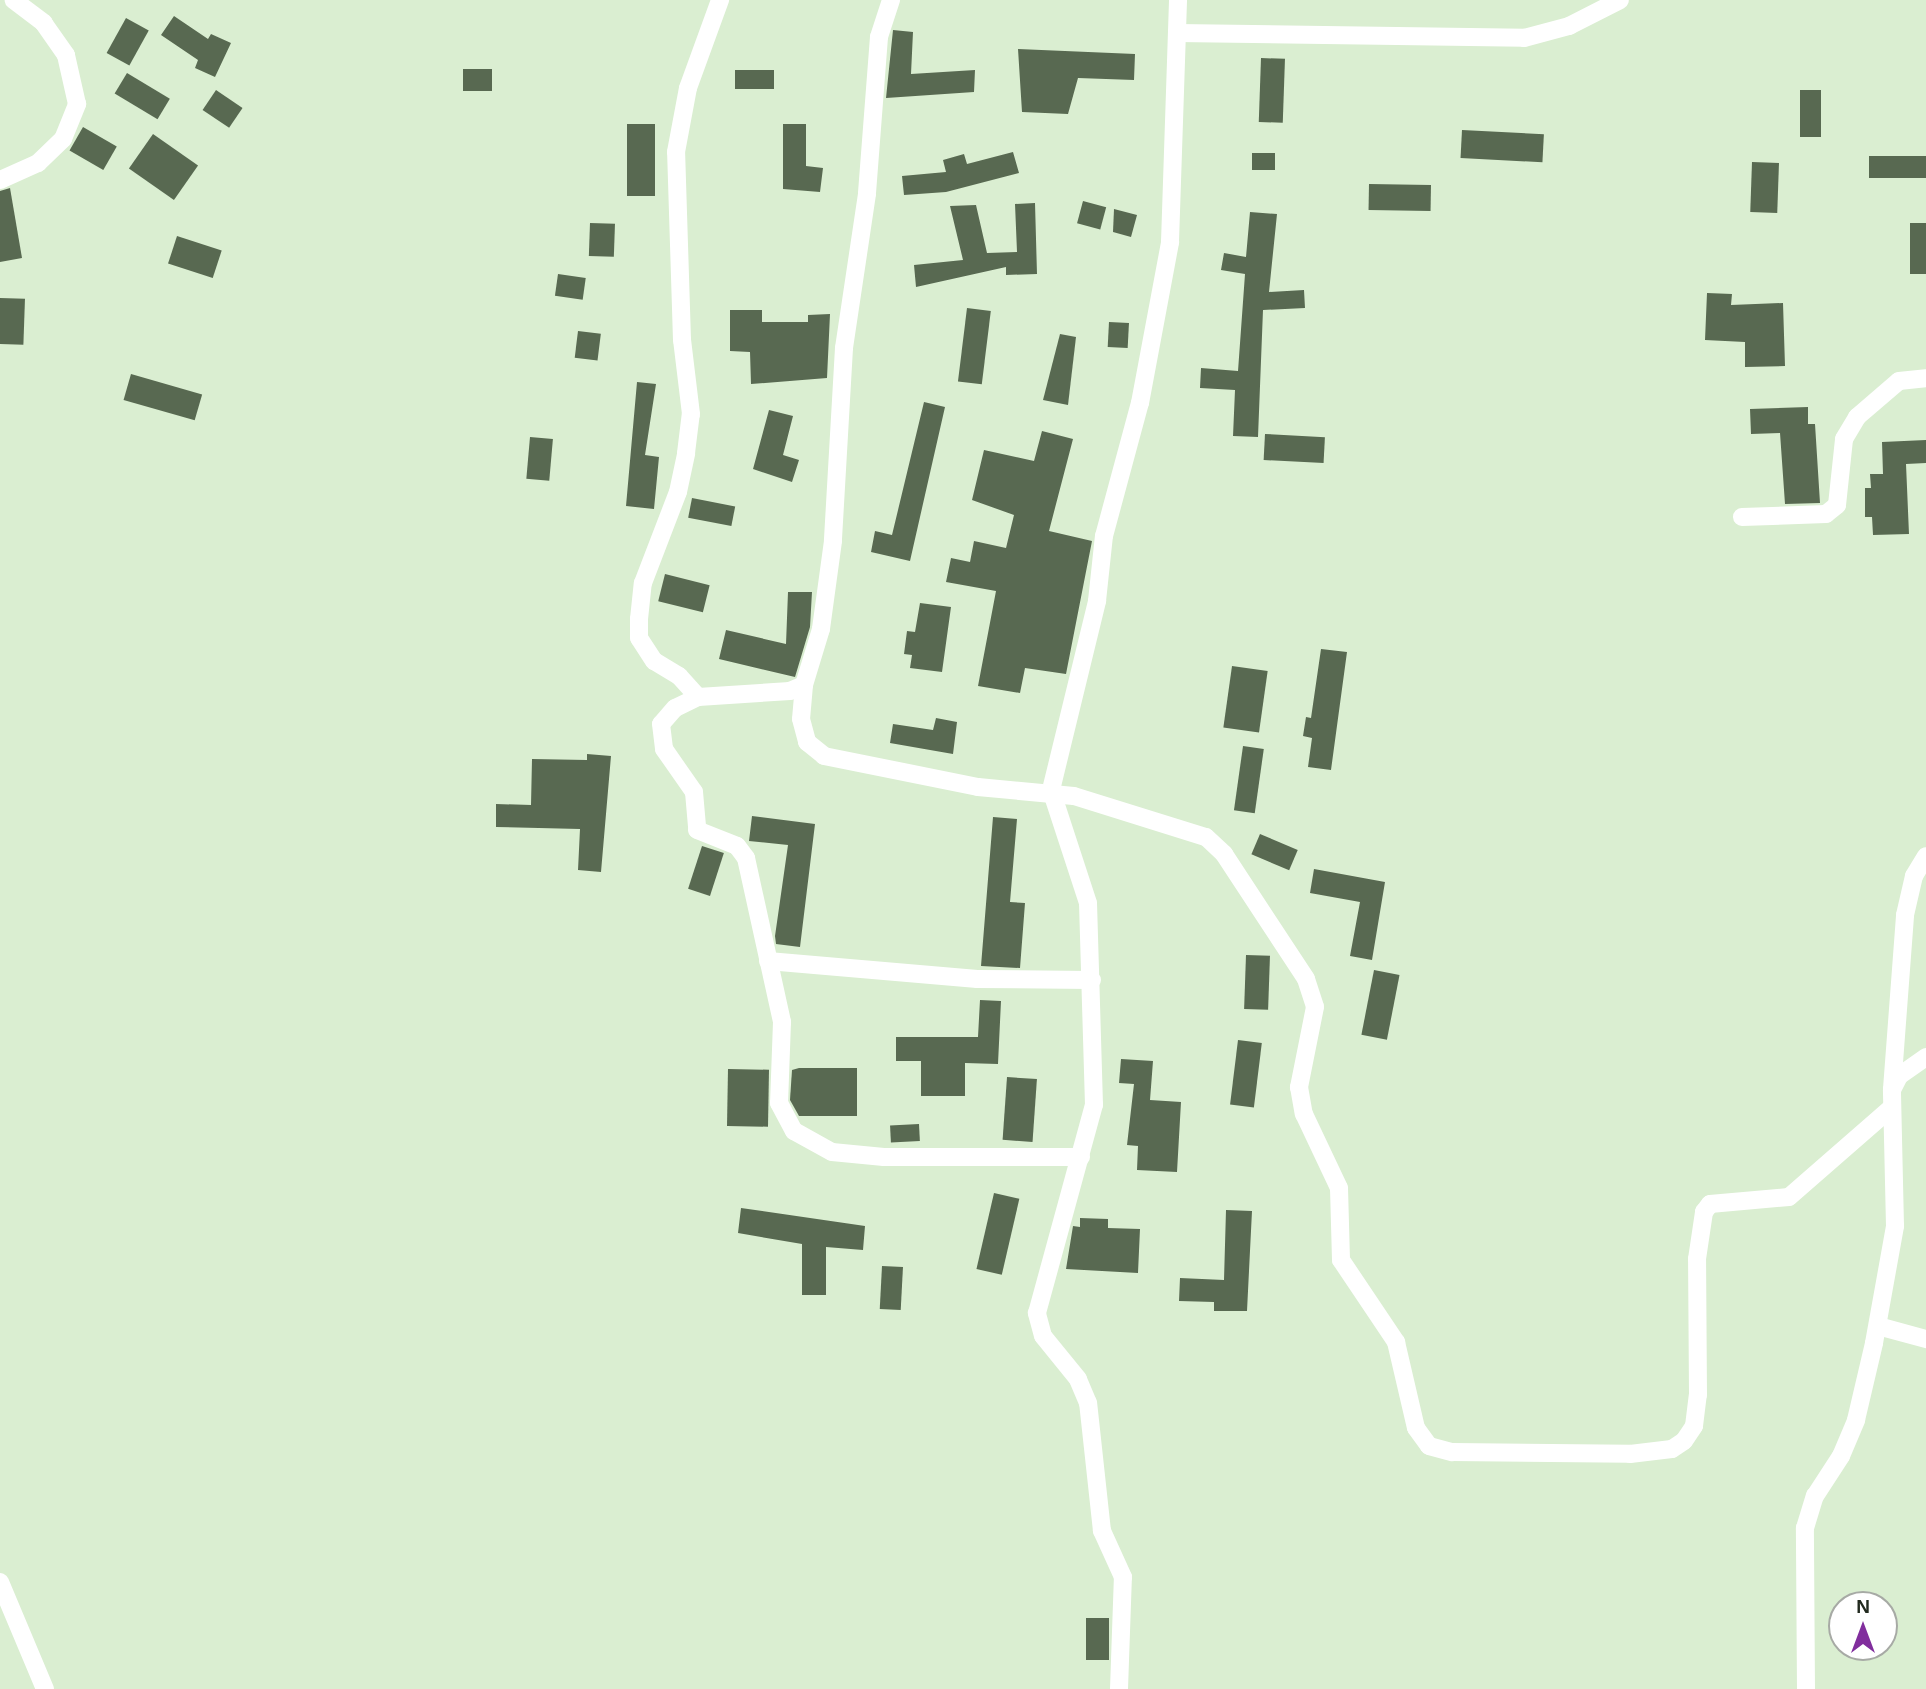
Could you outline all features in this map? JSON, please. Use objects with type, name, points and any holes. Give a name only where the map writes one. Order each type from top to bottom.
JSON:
[{"type":"street","points":[[0,180],[38,163],[63,139],[77,104],[66,55],[44,23],[15,0]]},
{"type":"street","points":[[698,697],[679,676],[654,661],[639,638],[639,619],[643,583],[678,492],[688,440],[691,414],[682,340],[676,152],[688,88],[720,0]]},
{"type":"street","points":[[891,0],[879,37],[867,194],[844,348],[831,554],[821,629],[804,685],[801,719],[807,742],[824,756],[978,787],[1051,790],[1206,837],[1224,855],[1306,979],[1315,1007],[1299,1087],[1304,1114],[1339,1188],[1341,1260],[1396,1342],[1416,1428],[1429,1446],[1452,1452],[1630,1454],[1672,1449],[1684,1441],[1694,1426],[1698,1395],[1697,1259],[1704,1212],[1710,1204],[1789,1197],[1891,1099],[1899,1076],[1926,1057]]},
{"type":"street","points":[[1119,1689],[1123,1577],[1102,1531],[1088,1403],[1078,1379],[1042,1336],[1037,1313],[1094,1105],[1088,903],[1078,865],[1057,823],[1051,790],[1097,601],[1104,536],[1140,403],[1167,255],[1178,0]]},
{"type":"street","points":[[1177,33],[1524,38],[1569,26],[1620,0]]},
{"type":"street","points":[[1742,516],[1826,514],[1837,505],[1844,439],[1857,417],[1899,381],[1926,378]]},
{"type":"street","points":[[804,685],[790,691],[698,697],[675,708],[661,724],[664,749],[694,792],[697,830],[737,846],[746,858],[782,1022],[779,1103],[794,1131],[831,1152],[884,1157],[1081,1157]]},
{"type":"street","points":[[1806,1689],[1805,1528],[1815,1496],[1841,1456],[1856,1420],[1878,1326],[1895,1226],[1891,1099],[1905,915],[1914,876],[1926,856]]},
{"type":"street","points":[[768,961],[989,979],[1092,980]]},
{"type":"street","points":[[1878,1326],[1926,1339]]},
{"type":"street","points":[[0,1582],[45,1689]]},
{"type":"building","points":[[174,16],[208,39],[211,34],[231,43],[215,77],[195,68],[198,60],[161,35]]},
{"type":"building","points":[[126,18],[149,31],[129,66],[107,53]]},
{"type":"building","points":[[893,30],[913,32],[911,74],[975,70],[974,92],[886,98]]},
{"type":"building","points":[[1018,49],[1135,54],[1134,80],[1078,78],[1068,114],[1022,112]]},
{"type":"building","points":[[1261,58],[1285,59],[1283,123],[1259,122]]},
{"type":"building","points":[[463,69],[492,69],[492,91],[463,91]]},
{"type":"building","points":[[735,70],[774,70],[774,89],[735,89]]},
{"type":"building","points":[[127,73],[170,99],[157,119],[115,94]]},
{"type":"building","points":[[216,90],[243,108],[229,128],[203,110]]},
{"type":"building","points":[[1800,90],[1821,90],[1821,137],[1800,137]]},
{"type":"building","points":[[627,124],[655,124],[655,196],[627,196]]},
{"type":"building","points":[[783,124],[806,124],[806,166],[823,168],[820,192],[783,189]]},
{"type":"building","points":[[83,127],[117,146],[103,170],[70,150]]},
{"type":"building","points":[[1462,130],[1544,134],[1542,162],[1461,158]]},
{"type":"building","points":[[153,134],[198,166],[174,200],[129,168]]},
{"type":"building","points":[[1013,152],[1019,173],[946,192],[904,195],[902,176],[946,172],[943,160],[964,154],[967,164]]},
{"type":"building","points":[[1252,153],[1275,153],[1275,170],[1252,170]]},
{"type":"building","points":[[1869,156],[1926,156],[1926,178],[1869,178]]},
{"type":"building","points":[[1752,162],[1779,163],[1777,213],[1750,212]]},
{"type":"building","points":[[1369,184],[1431,185],[1431,211],[1369,210]]},
{"type":"building","points":[[10,188],[22,258],[0,262],[0,191]]},
{"type":"building","points":[[1083,201],[1106,207],[1100,229],[1077,223]]},
{"type":"building","points":[[1035,203],[1037,274],[1006,275],[1006,267],[916,287],[914,265],[963,260],[950,206],[976,205],[987,253],[1017,252],[1015,204]]},
{"type":"building","points":[[1114,209],[1137,215],[1131,237],[1113,232]]},
{"type":"building","points":[[1250,212],[1277,214],[1269,292],[1304,290],[1305,308],[1263,310],[1258,437],[1233,436],[1235,390],[1200,388],[1201,368],[1238,371],[1245,274],[1221,270],[1224,253],[1246,257]]},
{"type":"building","points":[[590,223],[615,224],[614,257],[589,256]]},
{"type":"building","points":[[1910,223],[1926,223],[1926,274],[1910,274]]},
{"type":"building","points":[[177,236],[222,251],[213,278],[168,264]]},
{"type":"building","points":[[558,274],[586,278],[583,300],[555,296]]},
{"type":"building","points":[[1707,293],[1732,294],[1731,305],[1783,303],[1785,366],[1745,367],[1745,342],[1705,340]]},
{"type":"building","points":[[0,298],[25,299],[23,345],[0,344]]},
{"type":"building","points":[[967,308],[991,311],[982,384],[958,381]]},
{"type":"building","points":[[730,310],[762,310],[762,322],[808,322],[808,315],[830,314],[827,378],[751,384],[750,352],[730,351]]},
{"type":"building","points":[[1109,322],[1129,323],[1128,348],[1108,347]]},
{"type":"building","points":[[578,331],[601,334],[598,361],[575,358]]},
{"type":"building","points":[[1060,334],[1076,337],[1068,405],[1043,400]]},
{"type":"building","points":[[131,374],[202,394],[195,420],[124,400]]},
{"type":"building","points":[[637,382],[656,384],[645,455],[659,457],[654,509],[626,506]]},
{"type":"building","points":[[924,402],[945,407],[910,561],[871,552],[875,531],[892,535]]},
{"type":"building","points":[[1808,407],[1808,424],[1815,424],[1820,503],[1785,504],[1780,433],[1751,434],[1750,409]]},
{"type":"building","points":[[769,410],[793,416],[783,455],[799,460],[792,482],[753,469]]},
{"type":"building","points":[[1042,431],[1073,439],[1049,531],[1092,541],[1066,674],[1025,668],[1020,693],[978,686],[996,591],[946,582],[951,558],[970,562],[974,541],[1006,548],[1014,515],[972,500],[984,450],[1034,461]]},
{"type":"building","points":[[1265,434],[1325,437],[1324,463],[1264,460]]},
{"type":"building","points":[[530,437],[553,439],[549,481],[526,479]]},
{"type":"building","points":[[1926,440],[1926,463],[1906,464],[1909,534],[1873,535],[1872,517],[1865,517],[1865,488],[1871,488],[1870,474],[1883,474],[1882,442]]},
{"type":"building","points":[[692,498],[735,506],[731,526],[688,518]]},
{"type":"building","points":[[665,574],[710,585],[703,612],[658,601]]},
{"type":"building","points":[[788,592],[812,592],[810,627],[795,677],[719,659],[726,630],[786,644]]},
{"type":"building","points":[[920,603],[951,607],[942,672],[910,668],[912,655],[904,654],[907,631],[915,632]]},
{"type":"building","points":[[1321,649],[1347,652],[1331,770],[1308,767],[1312,738],[1303,736],[1306,717],[1311,718]]},
{"type":"building","points":[[1232,666],[1268,671],[1259,732],[1223,727]]},
{"type":"building","points":[[936,718],[957,722],[953,754],[890,743],[893,724],[933,730]]},
{"type":"building","points":[[1243,746],[1264,749],[1255,813],[1234,810]]},
{"type":"building","points":[[587,754],[611,756],[601,872],[578,870],[580,829],[496,827],[496,804],[531,805],[532,759],[587,760]]},
{"type":"building","points":[[752,816],[815,824],[800,947],[776,944],[775,936],[788,845],[749,841]]},
{"type":"building","points":[[993,817],[1017,819],[1010,902],[1025,903],[1020,968],[981,966]]},
{"type":"building","points":[[1260,834],[1298,850],[1289,870],[1251,854]]},
{"type":"building","points":[[702,846],[724,853],[710,896],[688,889]]},
{"type":"building","points":[[1314,869],[1385,882],[1372,960],[1350,956],[1360,902],[1310,893]]},
{"type":"building","points":[[1246,955],[1270,956],[1268,1010],[1244,1009]]},
{"type":"building","points":[[1374,970],[1400,975],[1387,1040],[1361,1035]]},
{"type":"building","points":[[980,1000],[1001,1001],[998,1064],[965,1063],[965,1096],[921,1096],[921,1061],[896,1061],[896,1037],[978,1037]]},
{"type":"building","points":[[1238,1040],[1262,1043],[1254,1107],[1230,1105]]},
{"type":"building","points":[[1121,1059],[1153,1061],[1150,1100],[1181,1102],[1177,1172],[1137,1170],[1138,1146],[1127,1145],[1134,1084],[1119,1083]]},
{"type":"building","points":[[857,1068],[857,1116],[799,1116],[790,1100],[792,1070]]},
{"type":"building","points":[[728,1069],[769,1070],[768,1127],[727,1126]]},
{"type":"building","points":[[1007,1077],[1037,1079],[1033,1142],[1003,1140]]},
{"type":"building","points":[[919,1124],[920,1141],[891,1142],[890,1126]]},
{"type":"building","points":[[994,1193],[1019,1199],[1002,1275],[976,1269]]},
{"type":"building","points":[[741,1208],[865,1226],[863,1250],[826,1247],[826,1295],[802,1295],[802,1244],[738,1233]]},
{"type":"building","points":[[1226,1210],[1252,1211],[1247,1311],[1214,1311],[1214,1302],[1179,1301],[1180,1278],[1224,1280]]},
{"type":"building","points":[[1080,1218],[1108,1219],[1108,1228],[1140,1229],[1138,1273],[1066,1269],[1073,1226],[1080,1227]]},
{"type":"building","points":[[882,1266],[903,1267],[901,1310],[880,1309]]},
{"type":"building","points":[[1086,1618],[1109,1618],[1109,1660],[1086,1660]]}]
